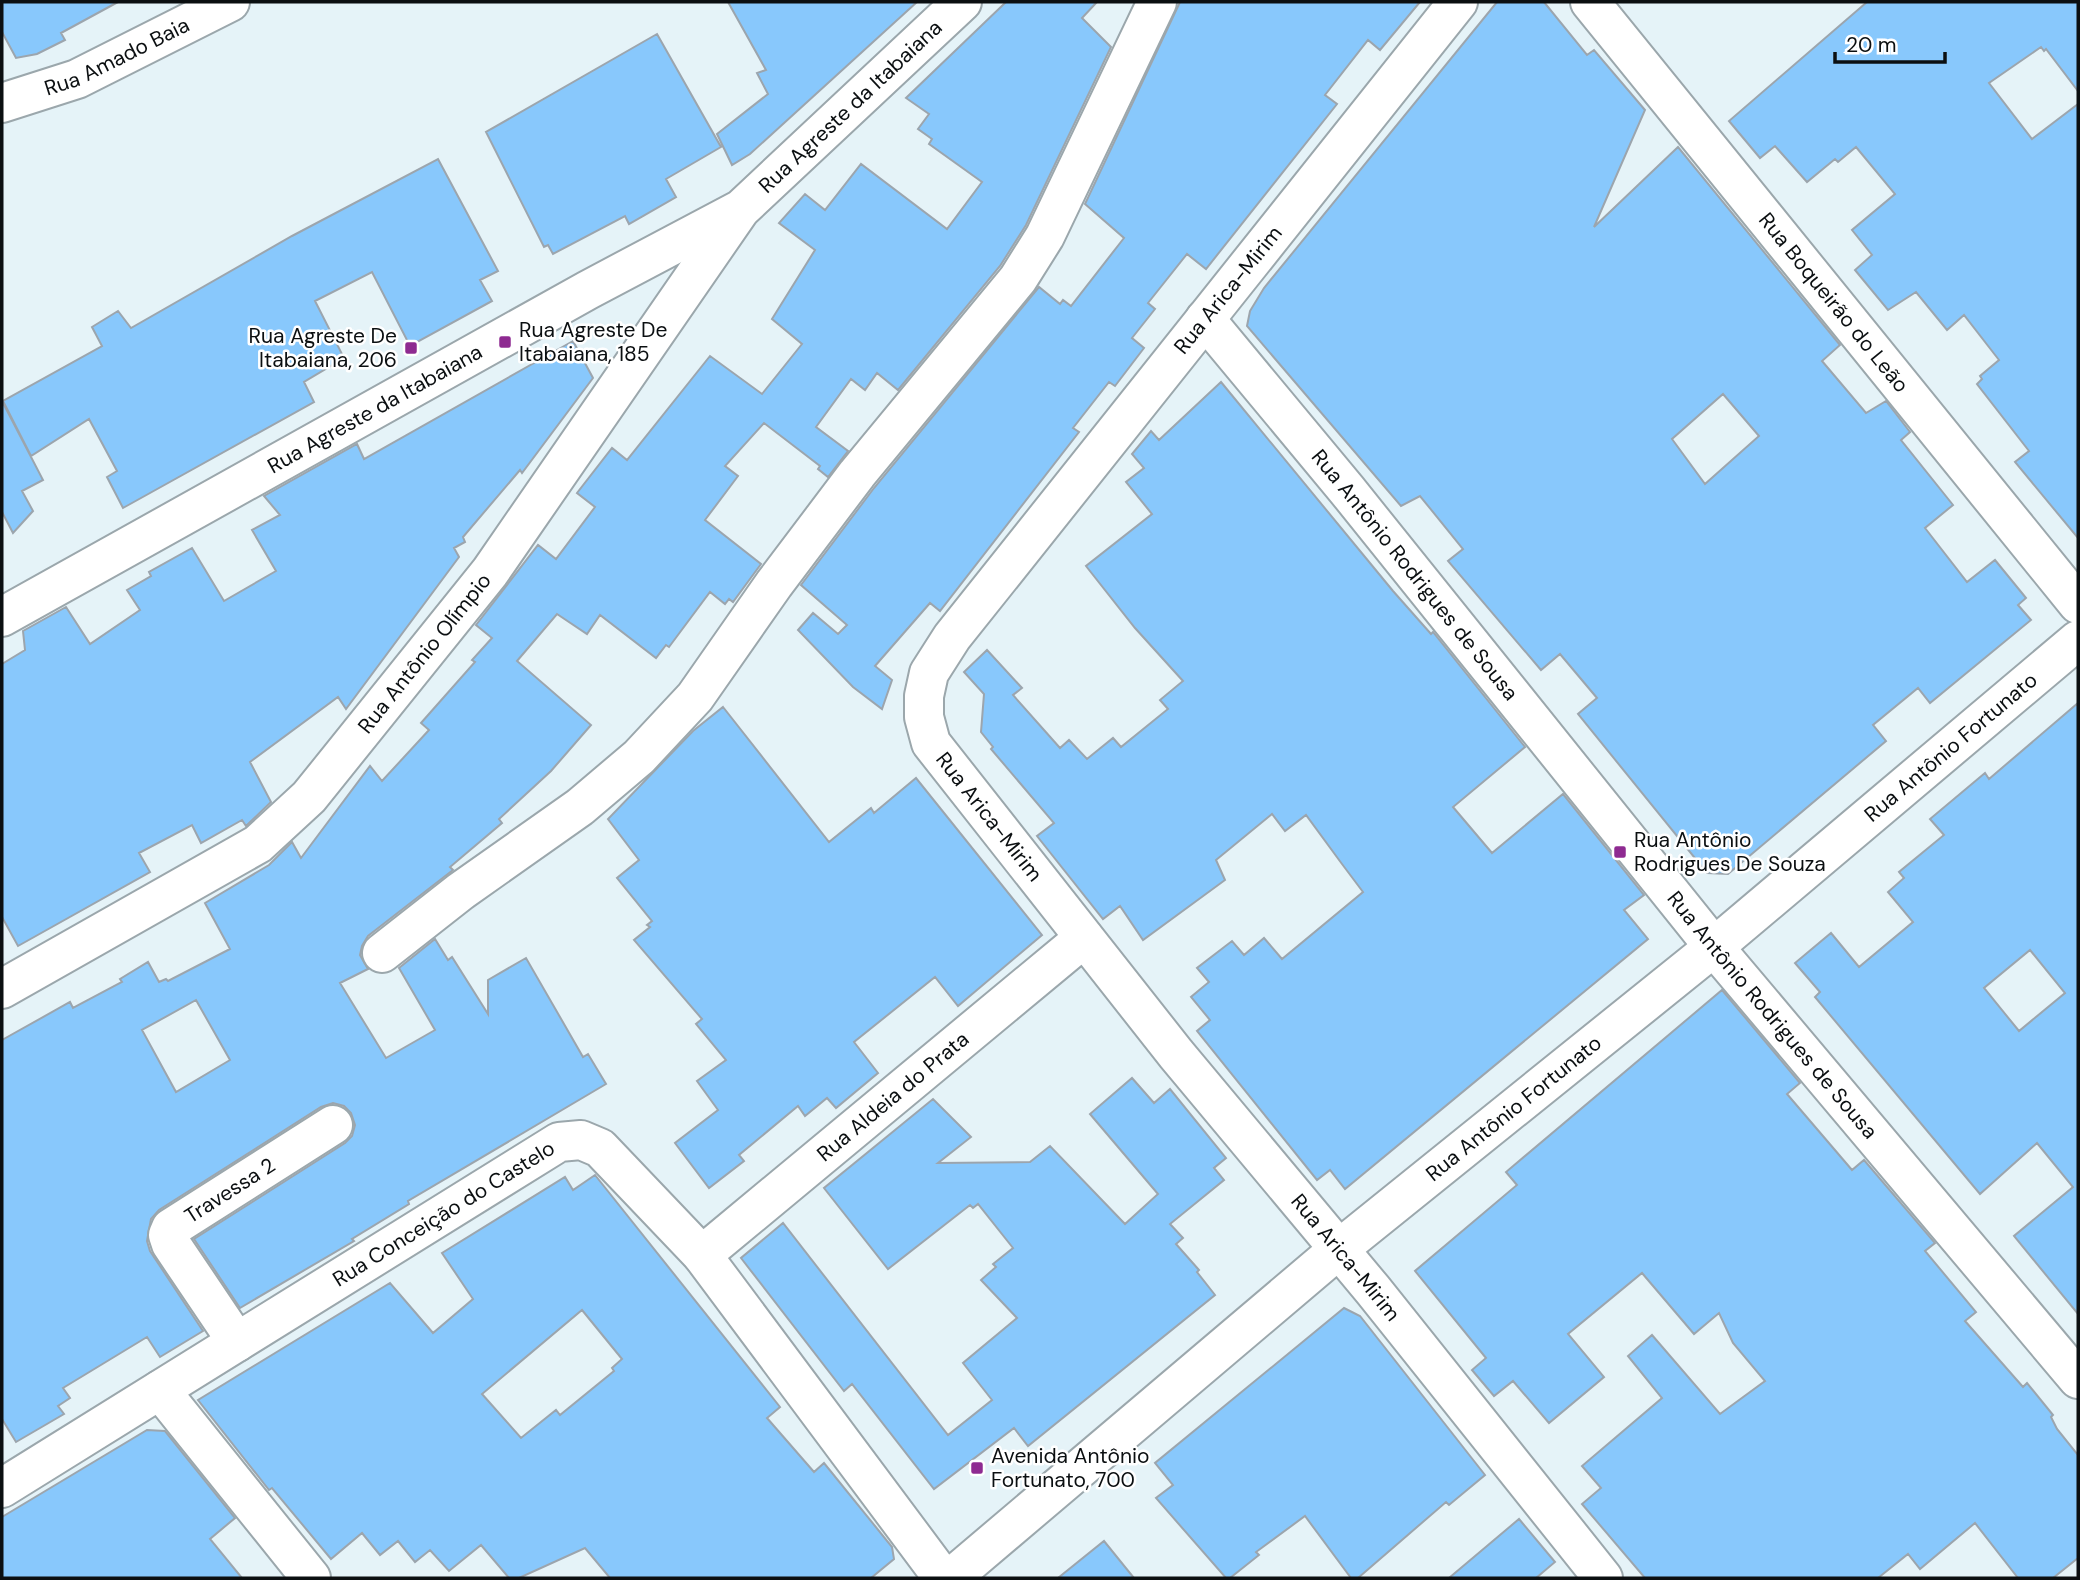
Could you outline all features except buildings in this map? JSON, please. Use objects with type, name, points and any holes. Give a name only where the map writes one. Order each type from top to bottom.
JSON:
[{"type":"street","name":"Rua Amado Baia","points":[[2,103],[77,79],[180,13],[230,2]]},
{"type":"street","name":"Rua Agreste da Itabaiana","points":[[2,617],[588,290],[741,209],[962,2]]},
{"type":"street","points":[[382,953],[461,891],[580,807],[639,757],[695,697],[774,584],[857,474],[1018,279],[1045,236],[1157,2]]},
{"type":"street","name":"Rua Arica-Mirim","points":[[1458,2],[952,637],[929,673],[924,696],[924,717],[931,743],[1084,938],[1339,1249],[1603,1578]]},
{"type":"street","name":"Rua Boqueirão do Leão","points":[[1590,2],[2078,604]]},
{"type":"street","name":"Rua Antônio Olímpio","points":[[2,989],[258,844],[309,797],[490,572],[741,209]]},
{"type":"street","name":"Rua Antônio Rodrigues de Sousa","points":[[1205,319],[1347,490],[1714,947],[2078,1380]]},
{"type":"street","name":"Rua Antônio Fortunato","points":[[951,1578],[1339,1249],[1714,947],[2078,640]]},
{"type":"street","name":"Rua Aldeia do Prata","points":[[702,1255],[1084,938]]},
{"type":"street","name":"Travessa 2","points":[[237,1342],[171,1244],[168,1235],[171,1228],[333,1125]]},
{"type":"street","name":"Rua Conceição do Castelo","points":[[2,1488],[559,1142],[581,1139],[600,1148],[702,1255],[943,1578]]},
{"type":"street","points":[[160,1390],[311,1578]]},
{"type":"place","name":"Rua Agreste De Itabaiana, 185","points":[[505,342]]},
{"type":"place","name":"Rua Agreste De Itabaiana, 206","points":[[411,348]]},
{"type":"place","name":"Rua Antônio Rodrigues De Souza","points":[[1620,852]]},
{"type":"place","name":"Avenida Antônio Fortunato, 700","points":[[977,1468]]}]
